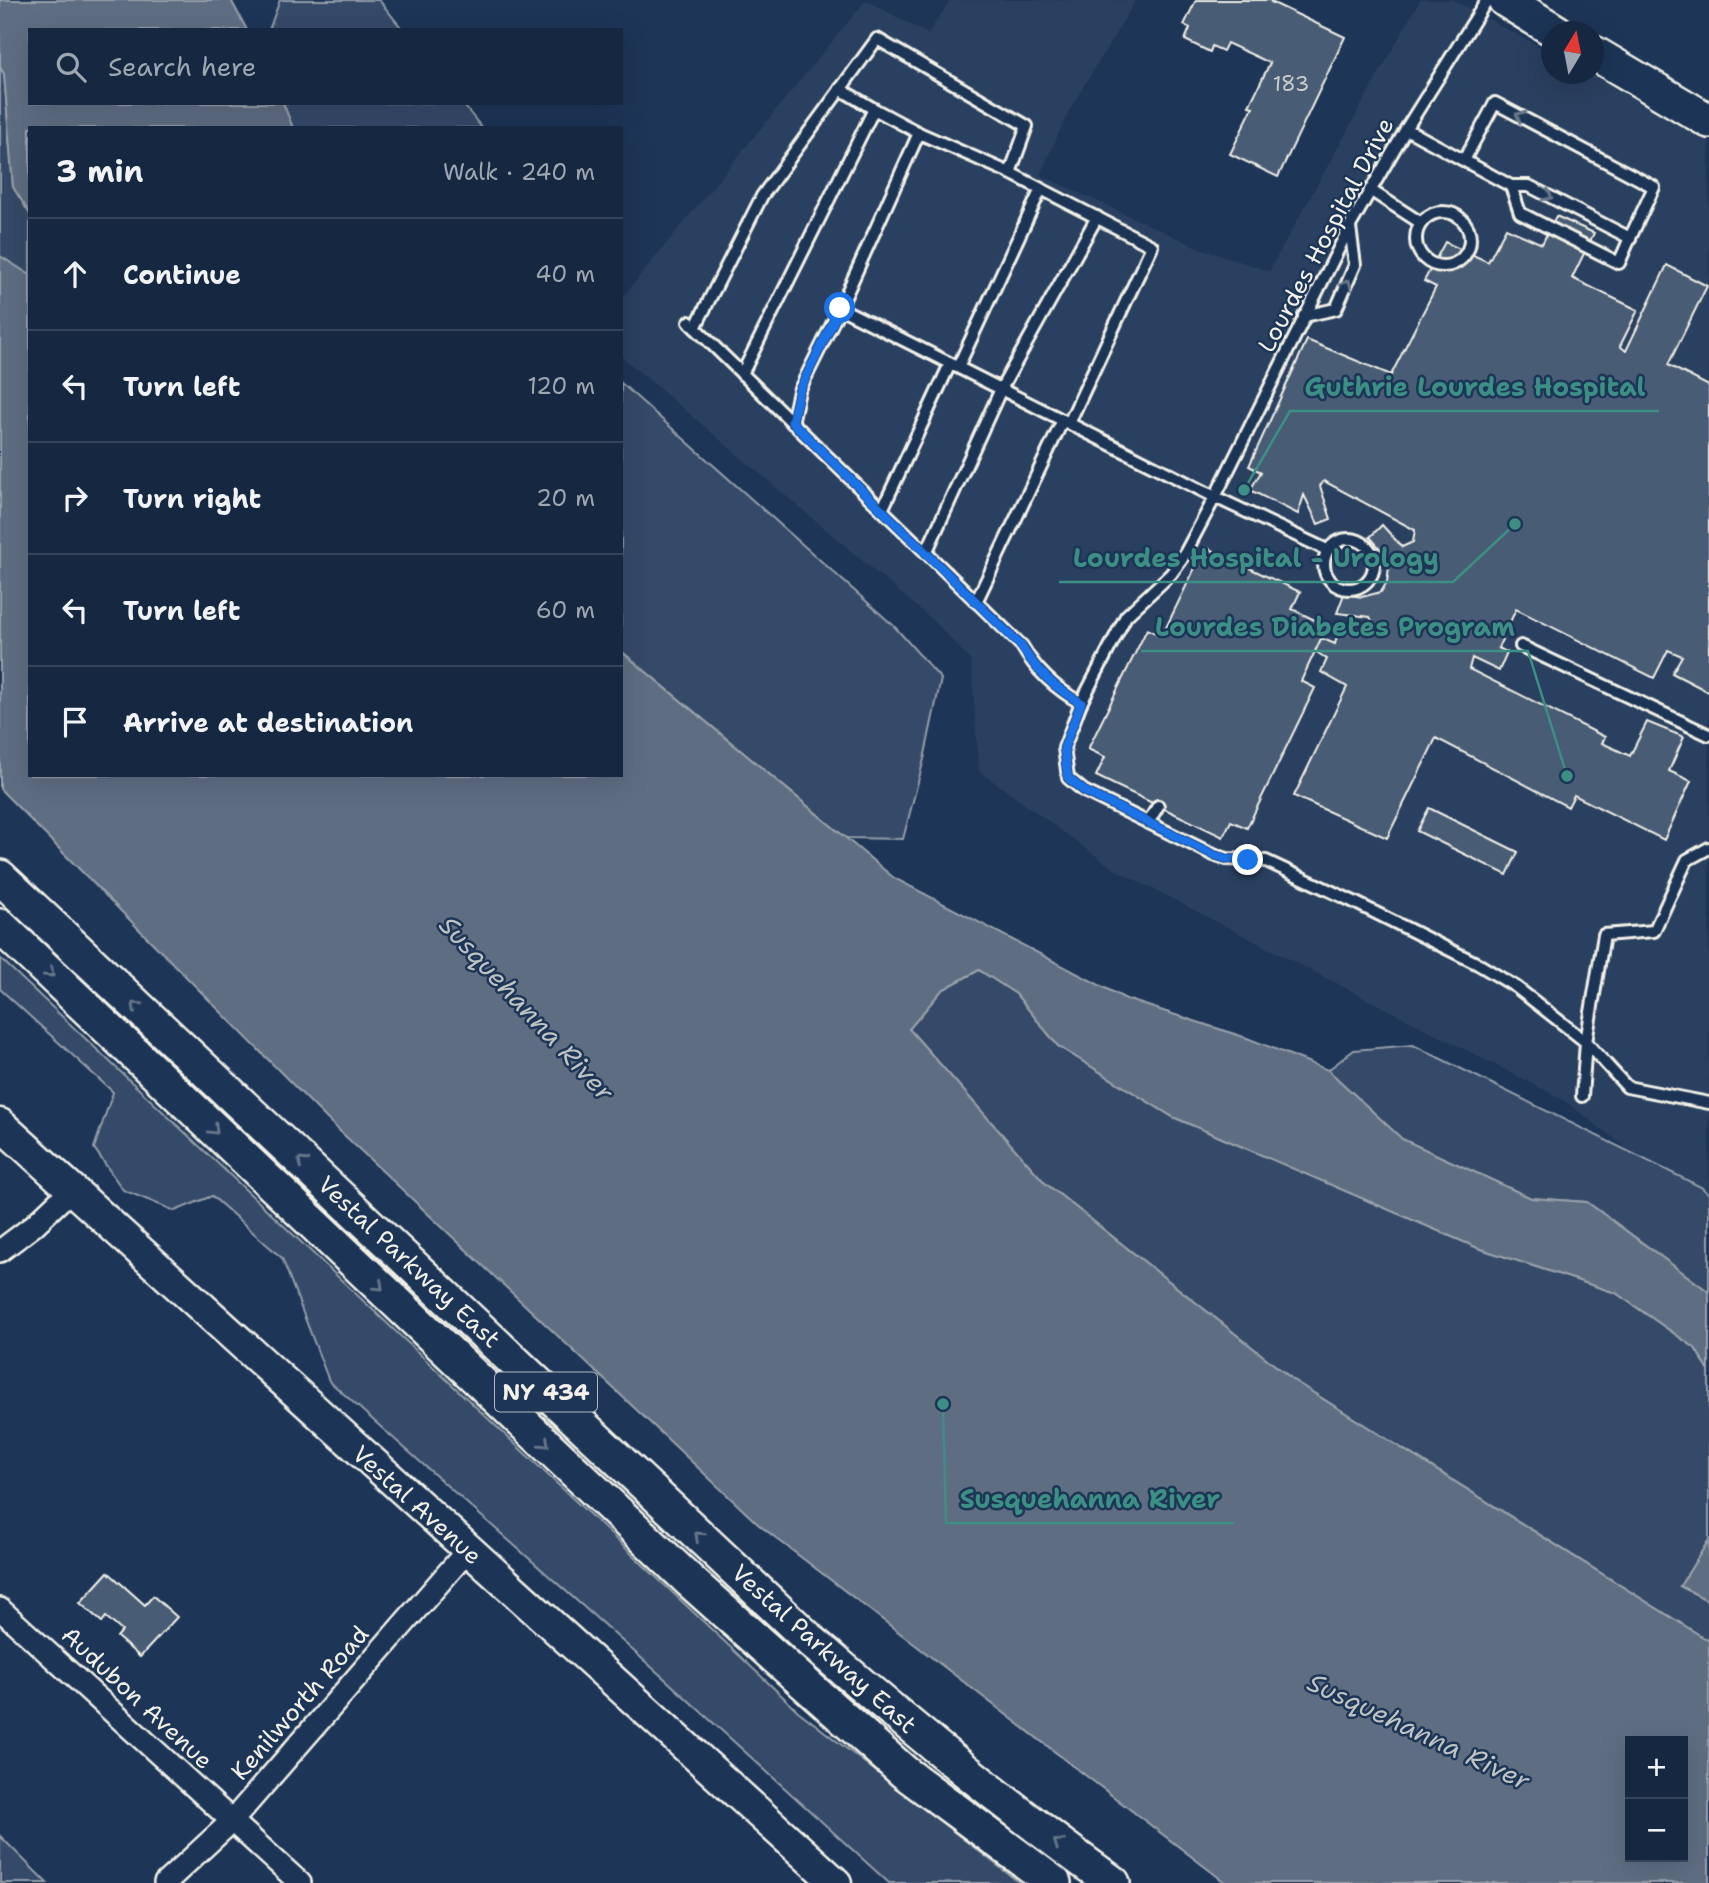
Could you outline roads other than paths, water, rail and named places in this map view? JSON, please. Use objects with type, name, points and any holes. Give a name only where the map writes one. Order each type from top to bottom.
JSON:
[{"type":"main road","points":[[1505,0],[1541,22]]},
{"type":"main road","points":[[1604,59],[1709,121]]},
{"type":"main road","name":"Vestal Parkway East","points":[[0,877],[812,1642],[920,1736],[1040,1831],[1113,1883]]},
{"type":"main road","name":"Vestal Parkway East","points":[[0,926],[690,1581],[904,1772],[1054,1883]]},
{"type":"street","name":"Vestal Avenue","points":[[0,1124],[467,1551],[836,1883]]},
{"type":"street","points":[[0,1251],[33,1226],[71,1190]]},
{"type":"street","name":"Kenilworth Road","points":[[165,1883],[232,1821],[467,1551]]},
{"type":"street","name":"Audubon Avenue","points":[[0,1608],[300,1883]]},
{"type":"lane","name":"Lourdes Hospital Drive","points":[[1148,823],[1084,791],[1068,778],[1064,748],[1081,703],[1126,616],[1171,574],[1182,559],[1350,226],[1406,129],[1487,0]]},
{"type":"lane","points":[[1010,173],[1027,126],[877,39],[762,195],[692,325],[1021,646],[1031,662],[1048,680],[1081,703]]},
{"type":"lane","points":[[840,89],[919,133],[1010,173],[1152,246],[976,602]]},
{"type":"lane","points":[[1464,160],[1494,103],[1654,187],[1619,263],[1520,213],[1511,186]]},
{"type":"lane","points":[[742,374],[874,109]]},
{"type":"lane","points":[[1406,129],[1511,186],[1529,186],[1630,238]]},
{"type":"lane","points":[[792,422],[799,391],[840,308],[919,133]]},
{"type":"lane","points":[[882,510],[1041,189]]},
{"type":"lane","points":[[1370,190],[1422,223]]},
{"type":"lane","points":[[1436,213],[1453,214],[1460,218],[1469,230],[1471,238],[1467,253],[1455,264],[1446,266],[1429,262],[1418,248],[1416,240],[1422,223],[1436,213]]},
{"type":"lane","points":[[926,553],[1001,389],[1097,217]]},
{"type":"lane","points":[[1304,316],[1336,309],[1355,265],[1350,226]]},
{"type":"lane","points":[[840,308],[1327,551]]},
{"type":"lane","points":[[1348,538],[1364,544],[1374,558],[1372,574],[1361,586],[1353,589],[1337,586],[1326,574],[1324,566],[1327,551],[1340,540],[1348,538]]},
{"type":"lane","points":[[1521,646],[1709,735]]},
{"type":"lane","points":[[1157,806],[1148,823],[1214,855],[1227,859],[1266,861],[1467,958],[1516,986],[1586,1042],[1627,1087],[1709,1103]]},
{"type":"lane","points":[[1582,1096],[1586,1042],[1604,935],[1654,931],[1688,860],[1709,848]]},
{"type":"water","points":[[0,0],[231,0],[246,28],[28,28],[28,105],[284,105],[292,126],[28,126],[28,211],[13,187],[4,74],[0,67]]},
{"type":"water","points":[[0,256],[28,274],[28,777],[623,777],[623,653],[894,878],[1126,999],[1247,1038],[1328,1070],[1402,1139],[1531,1198],[1587,1202],[1709,1292],[1709,1371],[1695,1348],[1616,1293],[1478,1248],[1173,1117],[1058,1046],[1016,994],[979,970],[942,990],[909,1029],[1045,1183],[1296,1382],[1709,1641],[1709,1883],[1226,1883],[759,1525],[327,1119],[0,789]]},
{"type":"water","points":[[1709,1540],[1709,1601],[1680,1586]]},
{"type":"place","name":"Guthrie Lourdes Hospital","points":[[1244,490]]},
{"type":"place","name":"Lourdes Hospital - Urology","points":[[1515,524]]},
{"type":"place","name":"Lourdes Diabetes Program","points":[[1567,776]]},
{"type":"place","name":"Susquehanna River","points":[[943,1404]]}]
